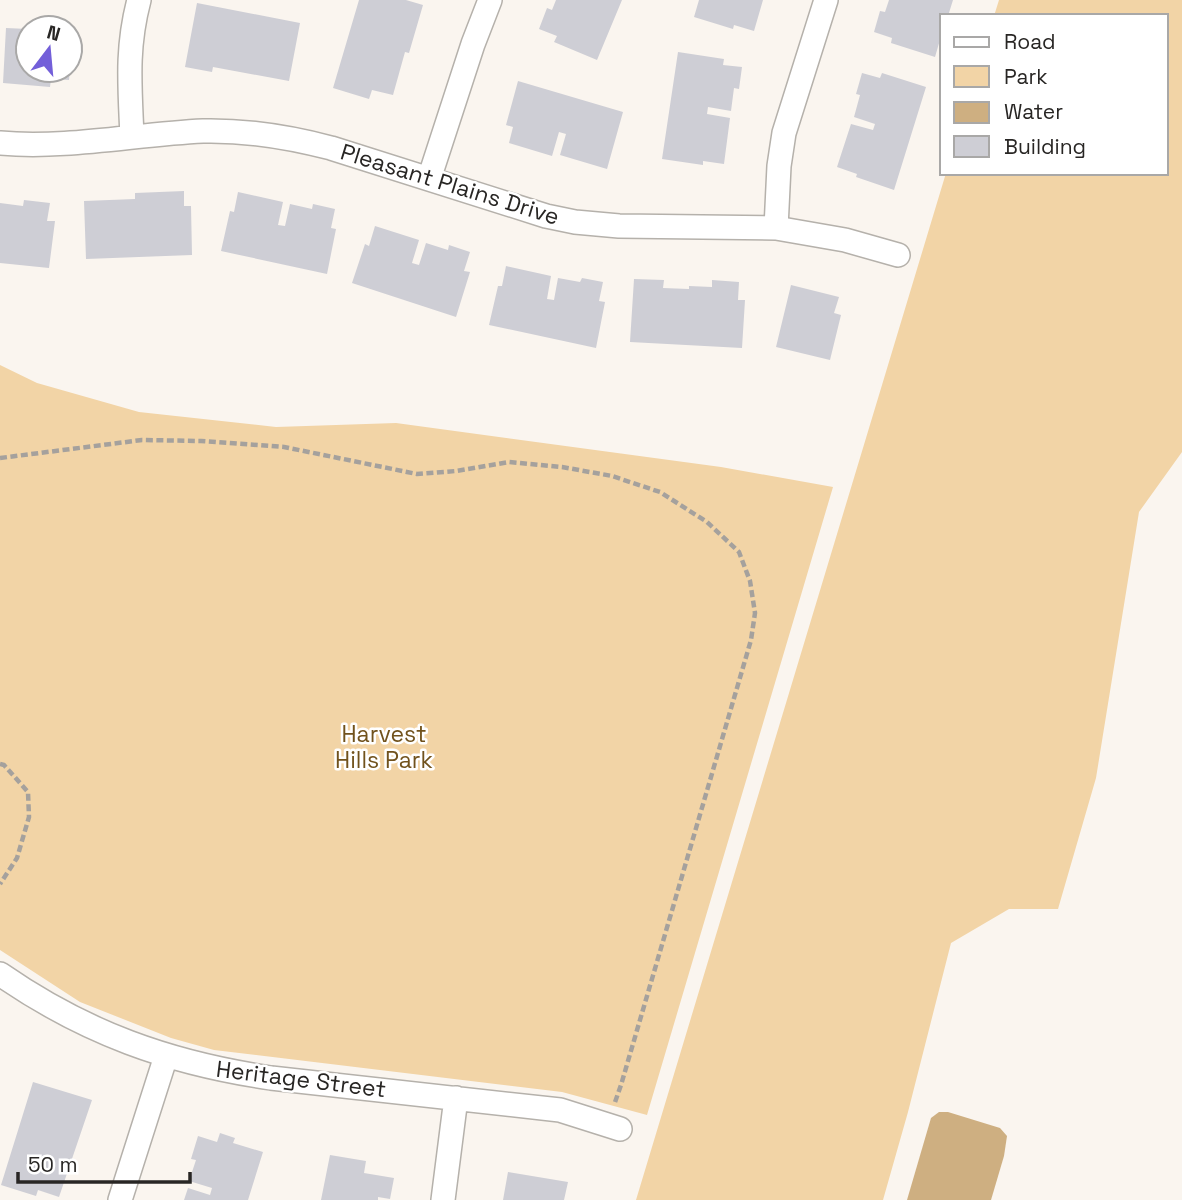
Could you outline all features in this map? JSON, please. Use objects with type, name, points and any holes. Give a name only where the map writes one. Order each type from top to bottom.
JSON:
[{"type":"street","points":[[132,137],[130,46],[139,0]]},
{"type":"street","points":[[429,179],[473,44],[491,0]]},
{"type":"street","points":[[776,228],[779,166],[784,133],[826,0]]},
{"type":"street","name":"Pleasant Plains Drive","points":[[0,143],[43,144],[203,131],[265,134],[331,148],[546,216],[575,222],[619,226],[776,228],[845,240],[898,255]]},
{"type":"street","name":"Heritage Street","points":[[0,974],[72,1018],[166,1056],[229,1072],[560,1110],[614,1127]]},
{"type":"street","points":[[120,1200],[166,1056]]},
{"type":"street","points":[[443,1200],[456,1098]]},
{"type":"path","points":[[0,458],[142,440],[284,447],[416,474],[509,463],[562,467],[612,477],[660,492],[706,522],[739,552],[750,581],[755,613],[751,640],[621,1085],[614,1127]]},
{"type":"path","points":[[0,764],[4,765],[28,792],[29,817],[17,858],[0,884]]},
{"type":"green space","points":[[999,0],[1182,0],[1182,452],[1139,512],[1096,778],[1058,909],[1009,909],[951,943],[883,1200],[636,1200],[945,175],[1168,175],[1168,14],[995,14]]},
{"type":"green space","name":"Harvest Hills Park","points":[[0,365],[37,383],[139,412],[276,427],[396,423],[721,467],[833,487],[647,1115],[562,1092],[214,1050],[171,1038],[80,1002],[0,950]]},
{"type":"water","points":[[939,1112],[948,1112],[1000,1128],[1007,1136],[991,1200],[907,1200],[931,1118]]},
{"type":"building","points":[[359,0],[406,0],[423,5],[409,53],[405,52],[393,95],[372,90],[369,99],[333,88]]},
{"type":"building","points":[[556,0],[622,0],[597,60],[554,42],[557,36],[539,29],[547,8],[552,10]]},
{"type":"building","points":[[699,0],[763,0],[754,31],[734,25],[733,29],[694,17]]},
{"type":"building","points":[[889,0],[953,0],[949,14],[940,14],[940,40],[935,57],[891,43],[892,38],[874,32],[880,11],[885,12]]},
{"type":"building","points":[[197,3],[300,23],[289,81],[213,67],[212,72],[185,67]]},
{"type":"building","points":[[6,28],[14,28],[14,84],[3,83]]},
{"type":"building","points":[[678,52],[724,59],[723,65],[742,67],[739,89],[734,88],[731,111],[708,107],[707,114],[730,118],[724,164],[703,161],[703,165],[662,159]]},
{"type":"building","points":[[862,73],[880,78],[882,73],[926,87],[894,190],[856,177],[857,174],[837,167],[851,124],[873,130],[875,124],[854,117],[860,95],[856,94]]},
{"type":"building","points":[[518,81],[623,112],[607,169],[560,155],[566,134],[559,132],[552,156],[509,143],[513,127],[506,125]]},
{"type":"building","points":[[15,84],[50,84],[50,87]]},
{"type":"building","points":[[184,191],[184,206],[191,206],[192,255],[86,259],[84,201],[135,199],[135,193]]},
{"type":"building","points":[[238,192],[283,202],[278,225],[285,226],[290,204],[312,209],[313,204],[335,209],[331,228],[336,229],[327,274],[221,251],[230,211],[234,212]]},
{"type":"building","points":[[24,200],[50,203],[47,221],[55,221],[49,268],[0,263],[0,203],[23,206]]},
{"type":"building","points":[[375,226],[419,240],[412,263],[419,265],[426,243],[448,250],[449,245],[470,252],[464,271],[470,272],[456,317],[352,283],[365,244],[369,246]]},
{"type":"building","points":[[506,266],[551,276],[547,299],[554,300],[558,278],[580,282],[582,278],[603,282],[599,301],[605,302],[596,348],[489,325],[498,286],[502,286]]},
{"type":"building","points":[[634,279],[664,280],[663,288],[689,289],[689,286],[712,287],[712,280],[739,282],[738,300],[745,300],[742,348],[630,342]]},
{"type":"building","points":[[791,285],[839,297],[834,313],[841,315],[830,360],[776,347]]},
{"type":"building","points":[[33,1082],[92,1100],[59,1197],[38,1190],[36,1196],[1,1185]]},
{"type":"building","points":[[220,1133],[235,1138],[233,1143],[263,1152],[248,1200],[184,1200],[188,1188],[210,1195],[212,1188],[189,1181],[196,1160],[191,1159],[198,1136],[217,1142]]},
{"type":"building","points":[[330,1155],[366,1161],[364,1173],[394,1178],[390,1199],[378,1197],[378,1200],[321,1200]]},
{"type":"building","points":[[508,1172],[568,1182],[564,1200],[503,1200]]}]
